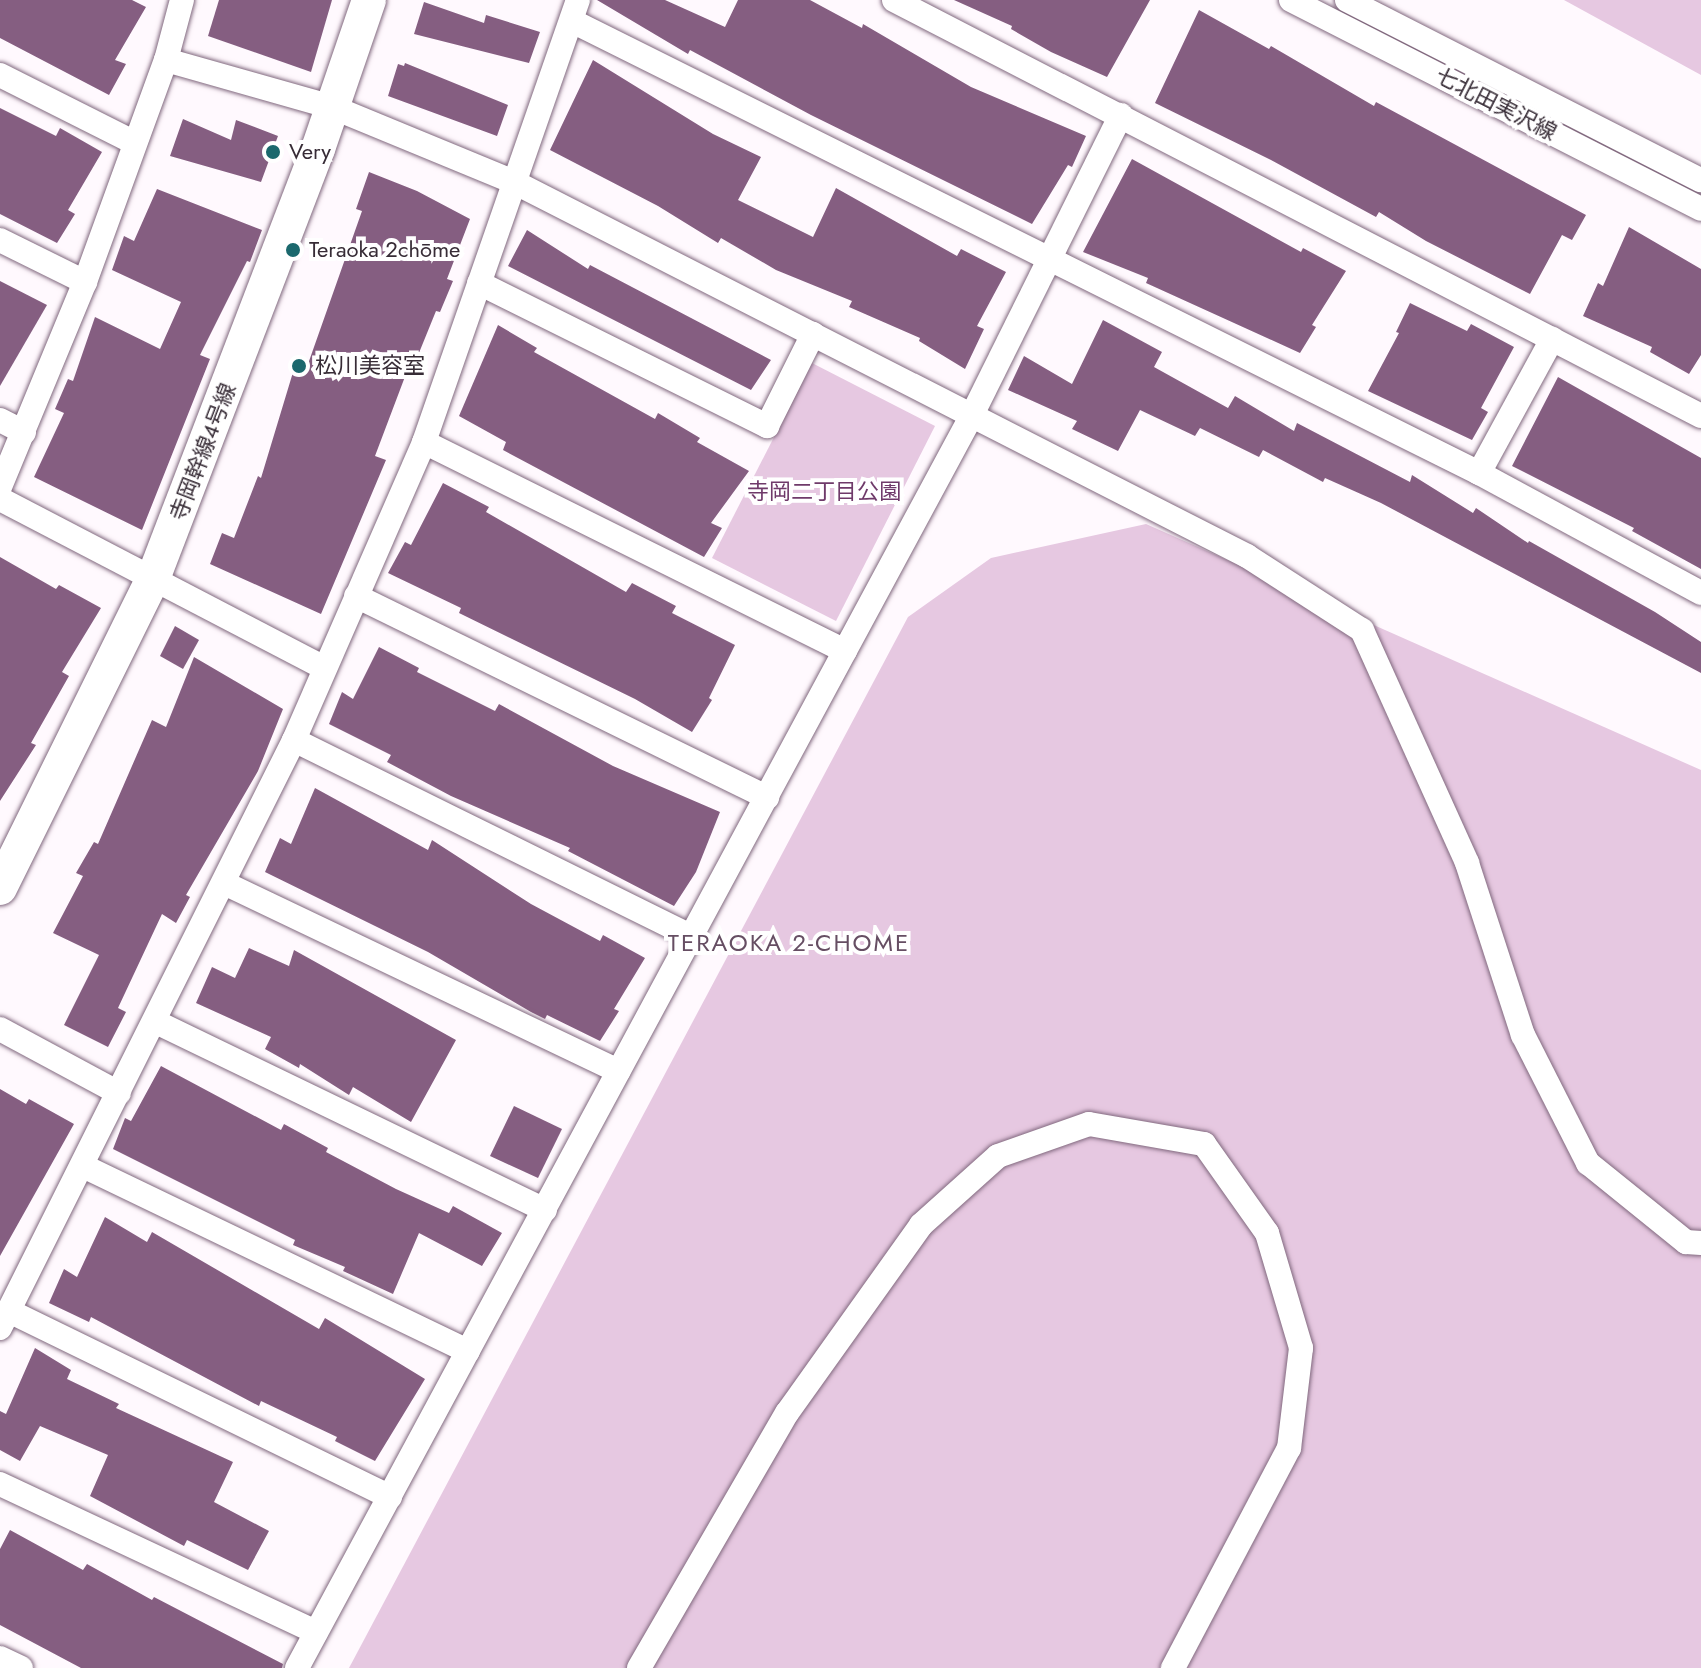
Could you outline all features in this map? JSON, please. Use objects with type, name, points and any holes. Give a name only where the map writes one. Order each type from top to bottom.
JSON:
[{"type":"street","points":[[0,487],[85,282],[133,142],[166,60],[182,0]]},
{"type":"street","name":"寺岡幹線4号線","points":[[0,888],[154,576],[332,107],[369,0]]},
{"type":"street","points":[[894,0],[1701,416]]},
{"type":"street","name":"七北田実沢線","points":[[1291,0],[1701,209]]},
{"type":"street","points":[[1347,0],[1701,180]]},
{"type":"street","points":[[390,1497],[4,1320],[156,1022],[294,740],[424,442],[575,10],[1047,259],[1479,473],[1701,593]]},
{"type":"street","points":[[166,60],[332,107],[514,182],[1247,556],[1362,630],[1467,863],[1523,1035],[1588,1163],[1686,1242],[1701,1243]]},
{"type":"street","points":[[0,75],[133,142]]},
{"type":"street","points":[[297,1668],[972,415],[1121,115]]},
{"type":"street","points":[[0,240],[85,282]]},
{"type":"street","points":[[479,283],[767,426],[813,334]]},
{"type":"street","points":[[1479,473],[1552,339]]},
{"type":"street","points":[[0,420],[24,432]]},
{"type":"street","points":[[424,442],[845,651]]},
{"type":"street","points":[[0,499],[154,576],[325,668]]},
{"type":"street","points":[[356,596],[767,797]]},
{"type":"street","points":[[294,740],[693,937]]},
{"type":"street","points":[[224,883],[619,1071]]},
{"type":"street","points":[[156,1022],[545,1210]]},
{"type":"street","points":[[0,1029],[119,1093]]},
{"type":"street","points":[[639,1668],[787,1413],[921,1225],[998,1156],[1089,1124],[1204,1144],[1267,1233],[1301,1348],[1289,1448],[1173,1668]]},
{"type":"street","points":[[83,1166],[468,1351]]},
{"type":"street","points":[[0,1484],[316,1632]]},
{"type":"street","points":[[0,1658],[21,1668]]},
{"type":"green space","points":[[1564,0],[1701,0],[1701,75]]},
{"type":"green space","name":"寺岡二丁目公園","points":[[812,363],[935,426],[836,621],[712,558]]},
{"type":"green space","points":[[1146,524],[1701,770],[1701,1668],[349,1668],[908,617],[991,558]]},
{"type":"building","points":[[0,0],[132,0],[146,7],[115,60],[126,64],[109,95],[0,38]]},
{"type":"building","points":[[219,0],[332,0],[311,72],[208,36]]},
{"type":"building","points":[[597,0],[665,0],[725,27],[738,0],[810,0],[862,28],[863,24],[971,87],[1086,136],[1072,167],[1068,165],[1032,224],[811,115],[690,50],[688,54]]},
{"type":"building","points":[[954,0],[1150,0],[1107,77],[1051,52],[1011,29],[1012,26]]},
{"type":"building","points":[[424,2],[484,23],[486,15],[540,32],[529,63],[414,34]]},
{"type":"building","points":[[1199,10],[1269,49],[1271,46],[1374,106],[1376,102],[1586,215],[1572,240],[1562,235],[1530,294],[1426,241],[1379,212],[1376,217],[1271,160],[1155,103]]},
{"type":"building","points":[[593,60],[713,134],[761,157],[738,200],[813,237],[836,188],[957,256],[961,249],[1006,272],[977,326],[984,329],[965,369],[919,341],[920,338],[849,307],[852,301],[776,270],[721,238],[718,243],[658,206],[550,150]]},
{"type":"building","points":[[405,63],[508,105],[497,136],[388,96],[398,64],[404,66]]},
{"type":"building","points":[[0,108],[56,136],[60,128],[102,152],[68,210],[75,214],[57,243],[0,214]]},
{"type":"building","points":[[183,119],[231,140],[236,120],[278,136],[261,182],[170,156]]},
{"type":"building","points":[[1132,159],[1301,252],[1303,248],[1346,271],[1312,325],[1316,327],[1300,353],[1146,283],[1148,278],[1083,252]]},
{"type":"building","points":[[369,172],[417,191],[470,219],[447,279],[453,281],[440,312],[436,311],[410,375],[406,374],[375,456],[386,460],[321,614],[210,564],[222,533],[234,538],[258,476],[261,478],[297,359],[308,364],[362,211],[356,209]]},
{"type":"building","points":[[157,189],[262,230],[250,262],[247,261],[200,355],[210,359],[142,530],[34,477],[64,413],[55,409],[68,379],[73,381],[95,317],[160,349],[181,302],[112,270],[124,236],[134,241]]},
{"type":"building","points":[[1629,227],[1701,269],[1701,355],[1689,374],[1650,352],[1652,347],[1583,316],[1598,283],[1603,286]]},
{"type":"building","points":[[527,230],[588,269],[590,265],[771,360],[751,390],[508,266]]},
{"type":"building","points":[[0,281],[47,305],[0,386]]},
{"type":"building","points":[[1410,303],[1467,331],[1471,324],[1514,347],[1481,408],[1488,412],[1472,440],[1368,391],[1399,333],[1396,332]]},
{"type":"building","points":[[1103,320],[1162,352],[1154,367],[1228,408],[1235,396],[1294,431],[1297,423],[1410,482],[1412,475],[1473,513],[1476,508],[1528,543],[1655,612],[1701,642],[1701,673],[1381,503],[1325,478],[1323,482],[1263,450],[1259,457],[1200,428],[1195,436],[1140,410],[1118,451],[1072,429],[1077,421],[1008,390],[1024,356],[1072,384]]},
{"type":"building","points":[[498,325],[537,348],[534,352],[655,419],[658,413],[700,438],[697,442],[749,471],[711,523],[722,528],[704,557],[503,450],[506,442],[459,416]]},
{"type":"building","points":[[1558,377],[1701,458],[1701,569],[1632,531],[1634,528],[1512,466]]},
{"type":"building","points":[[443,483],[489,507],[486,512],[626,592],[632,583],[676,606],[672,613],[735,645],[709,698],[712,700],[692,732],[635,699],[459,613],[461,608],[388,573],[405,542],[411,545]]},
{"type":"building","points":[[0,557],[56,589],[59,585],[101,608],[62,672],[69,676],[31,743],[36,745],[0,801]]},
{"type":"building","points":[[175,626],[199,640],[183,669],[160,656]]},
{"type":"building","points":[[379,647],[419,668],[417,672],[495,711],[499,704],[613,766],[720,812],[696,872],[674,906],[568,851],[570,848],[451,796],[387,762],[391,755],[329,724],[342,692],[353,699]]},
{"type":"building","points":[[194,657],[283,709],[258,771],[186,895],[190,897],[176,923],[162,914],[118,1008],[126,1012],[108,1047],[64,1025],[99,955],[53,933],[83,876],[76,873],[94,842],[98,844],[152,720],[166,727]]},
{"type":"building","points":[[315,788],[428,850],[432,840],[531,904],[600,941],[603,935],[645,958],[614,1009],[619,1011],[600,1041],[547,1015],[545,1019],[531,1012],[428,952],[265,872],[280,838],[291,844]]},
{"type":"building","points":[[249,948],[289,966],[294,950],[456,1040],[411,1122],[353,1087],[349,1095],[300,1064],[299,1068],[265,1049],[271,1037],[196,1003],[212,967],[235,978]]},
{"type":"building","points":[[161,1066],[281,1130],[284,1124],[328,1148],[326,1152],[396,1189],[449,1213],[453,1206],[502,1233],[482,1266],[419,1233],[393,1294],[343,1271],[345,1267],[293,1245],[295,1240],[113,1149],[125,1118],[131,1121]]},
{"type":"building","points":[[0,1089],[26,1104],[29,1099],[74,1124],[0,1256]]},
{"type":"building","points":[[514,1106],[562,1129],[538,1178],[490,1156]]},
{"type":"building","points":[[105,1217],[147,1242],[152,1232],[319,1329],[325,1318],[425,1379],[375,1461],[335,1441],[337,1437],[261,1401],[259,1406],[91,1317],[89,1322],[49,1303],[64,1269],[77,1277]]},
{"type":"building","points":[[35,1348],[71,1370],[67,1379],[119,1404],[116,1408],[233,1462],[214,1502],[269,1531],[248,1570],[187,1540],[184,1546],[90,1496],[108,1455],[40,1426],[20,1461],[0,1450],[0,1411],[6,1414]]},
{"type":"building","points":[[10,1530],[83,1570],[87,1564],[152,1600],[154,1597],[283,1664],[282,1668],[81,1668],[0,1625],[0,1549]]},
{"type":"place","name":"Very","points":[[273,152]]},
{"type":"place","name":"Teraoka 2chōme","points":[[293,250]]},
{"type":"place","name":"松川美容室","points":[[299,366]]},
{"type":"district","name":"TERAOKA 2-CHOME","points":[[789,943]]}]
